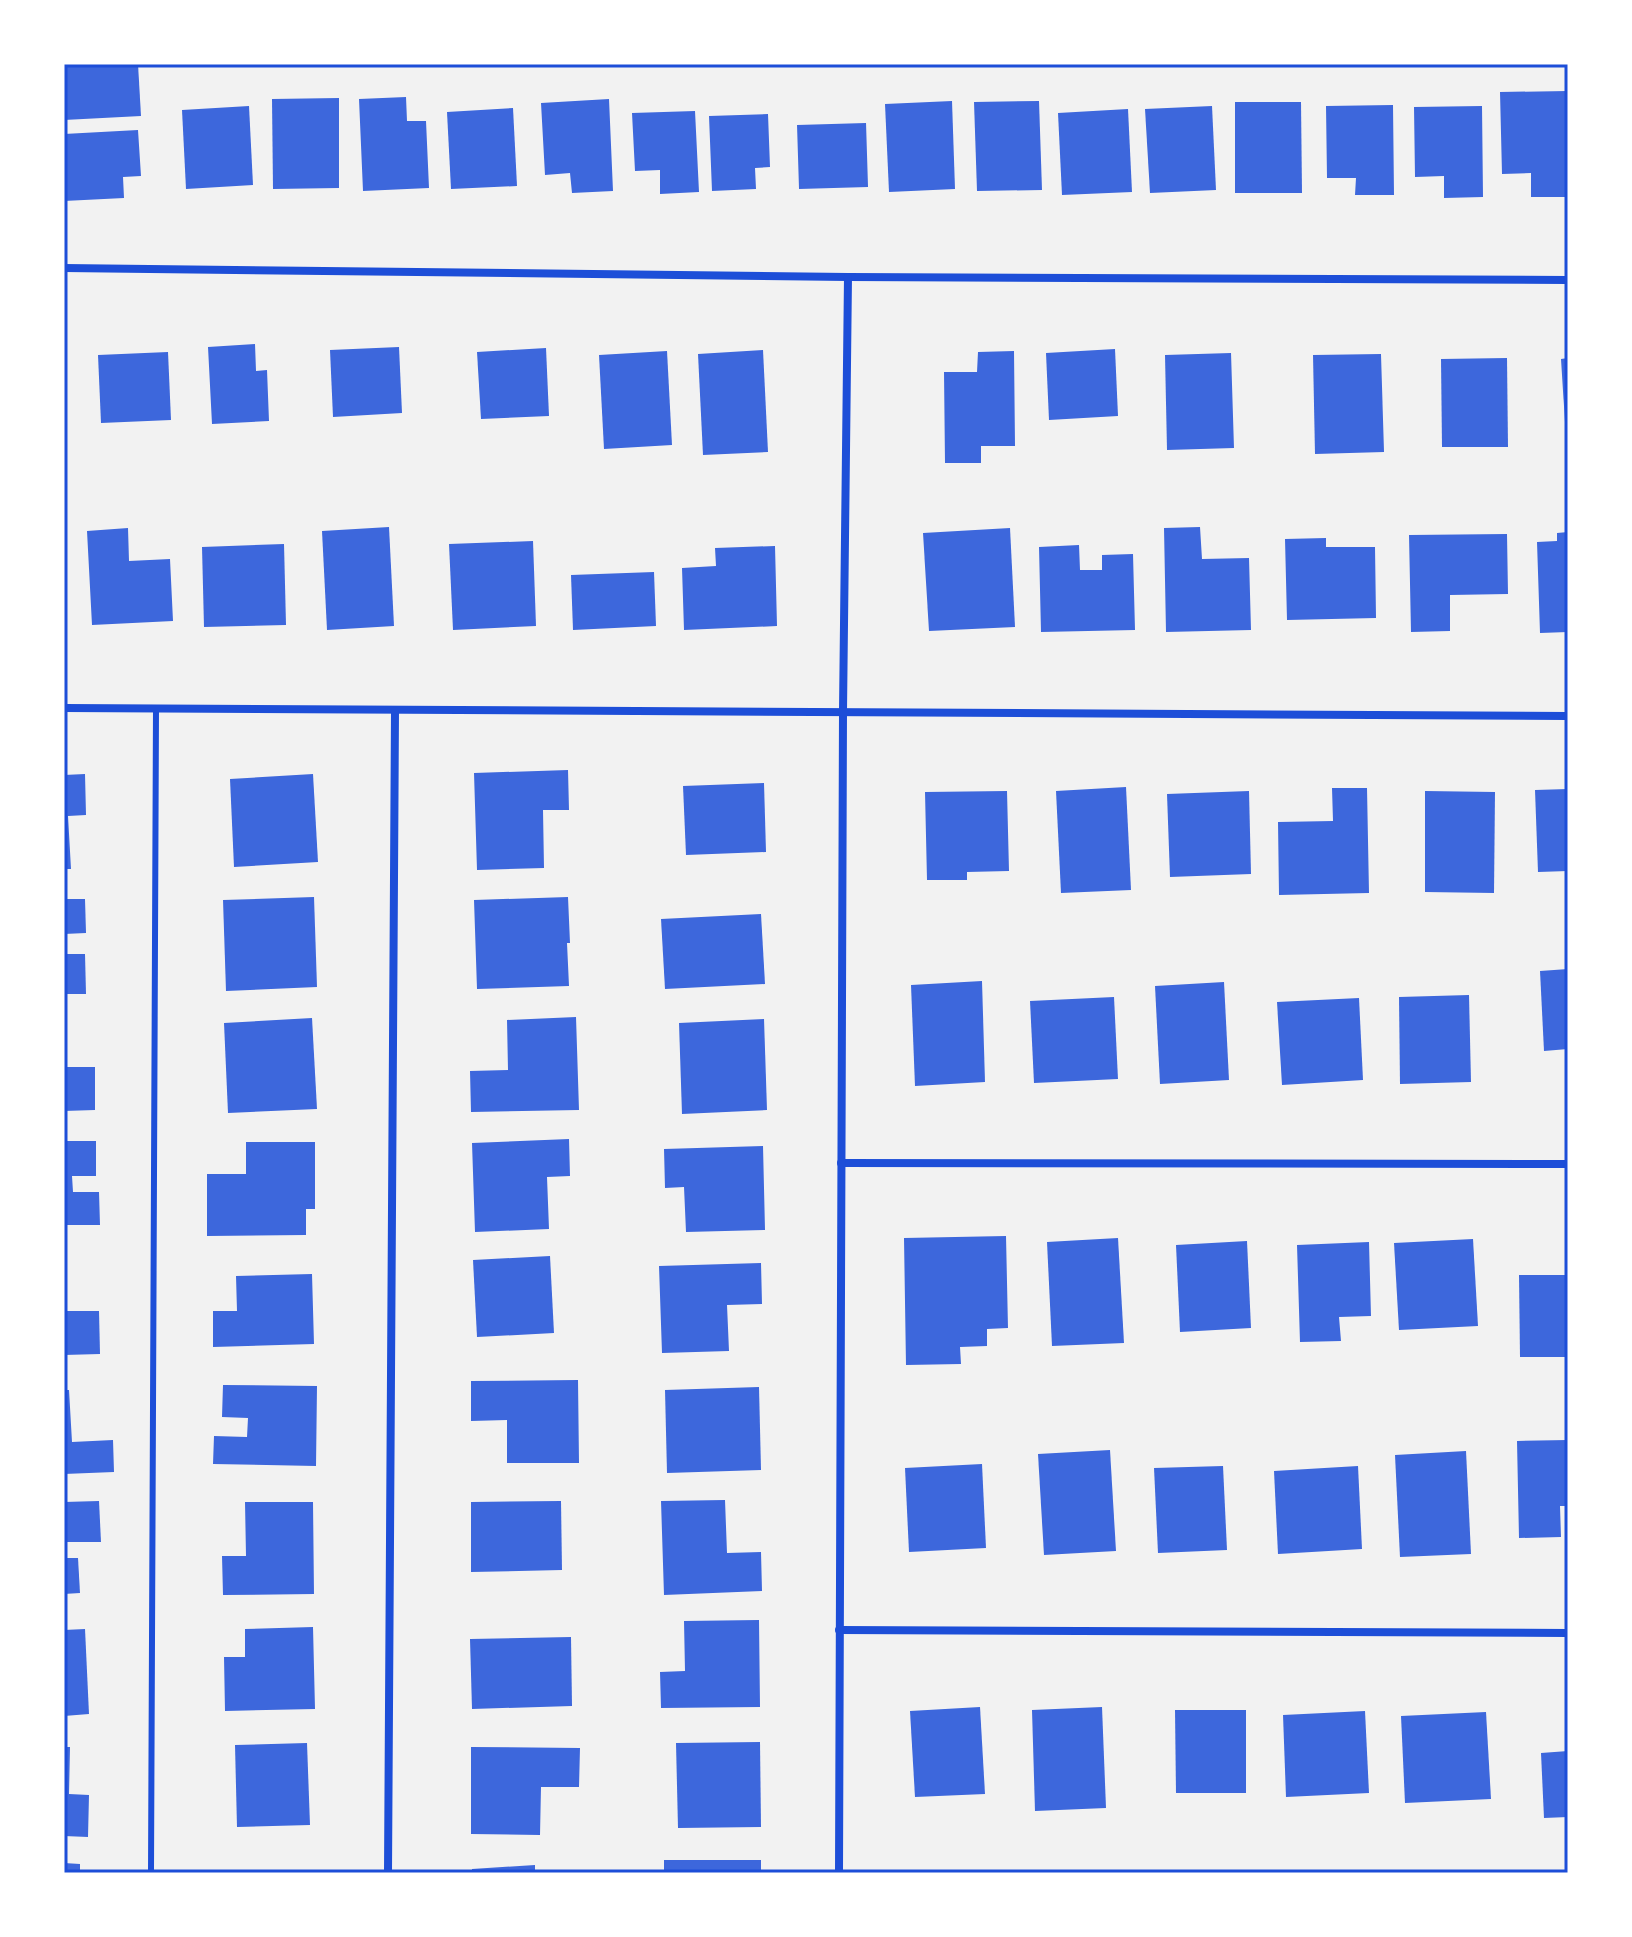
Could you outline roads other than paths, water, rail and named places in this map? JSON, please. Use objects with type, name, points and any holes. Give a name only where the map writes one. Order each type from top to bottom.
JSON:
[{"type":"street","points":[[64,268],[848,277],[1568,280]]},
{"type":"street","points":[[839,1873],[843,711],[848,277]]},
{"type":"street","points":[[64,708],[1568,716]]},
{"type":"street","points":[[388,1873],[395,711]]},
{"type":"street","points":[[841,1163],[1568,1164]]},
{"type":"street","points":[[839,1630],[1568,1633]]},
{"type":"lane","points":[[151,1873],[156,709]]}]
